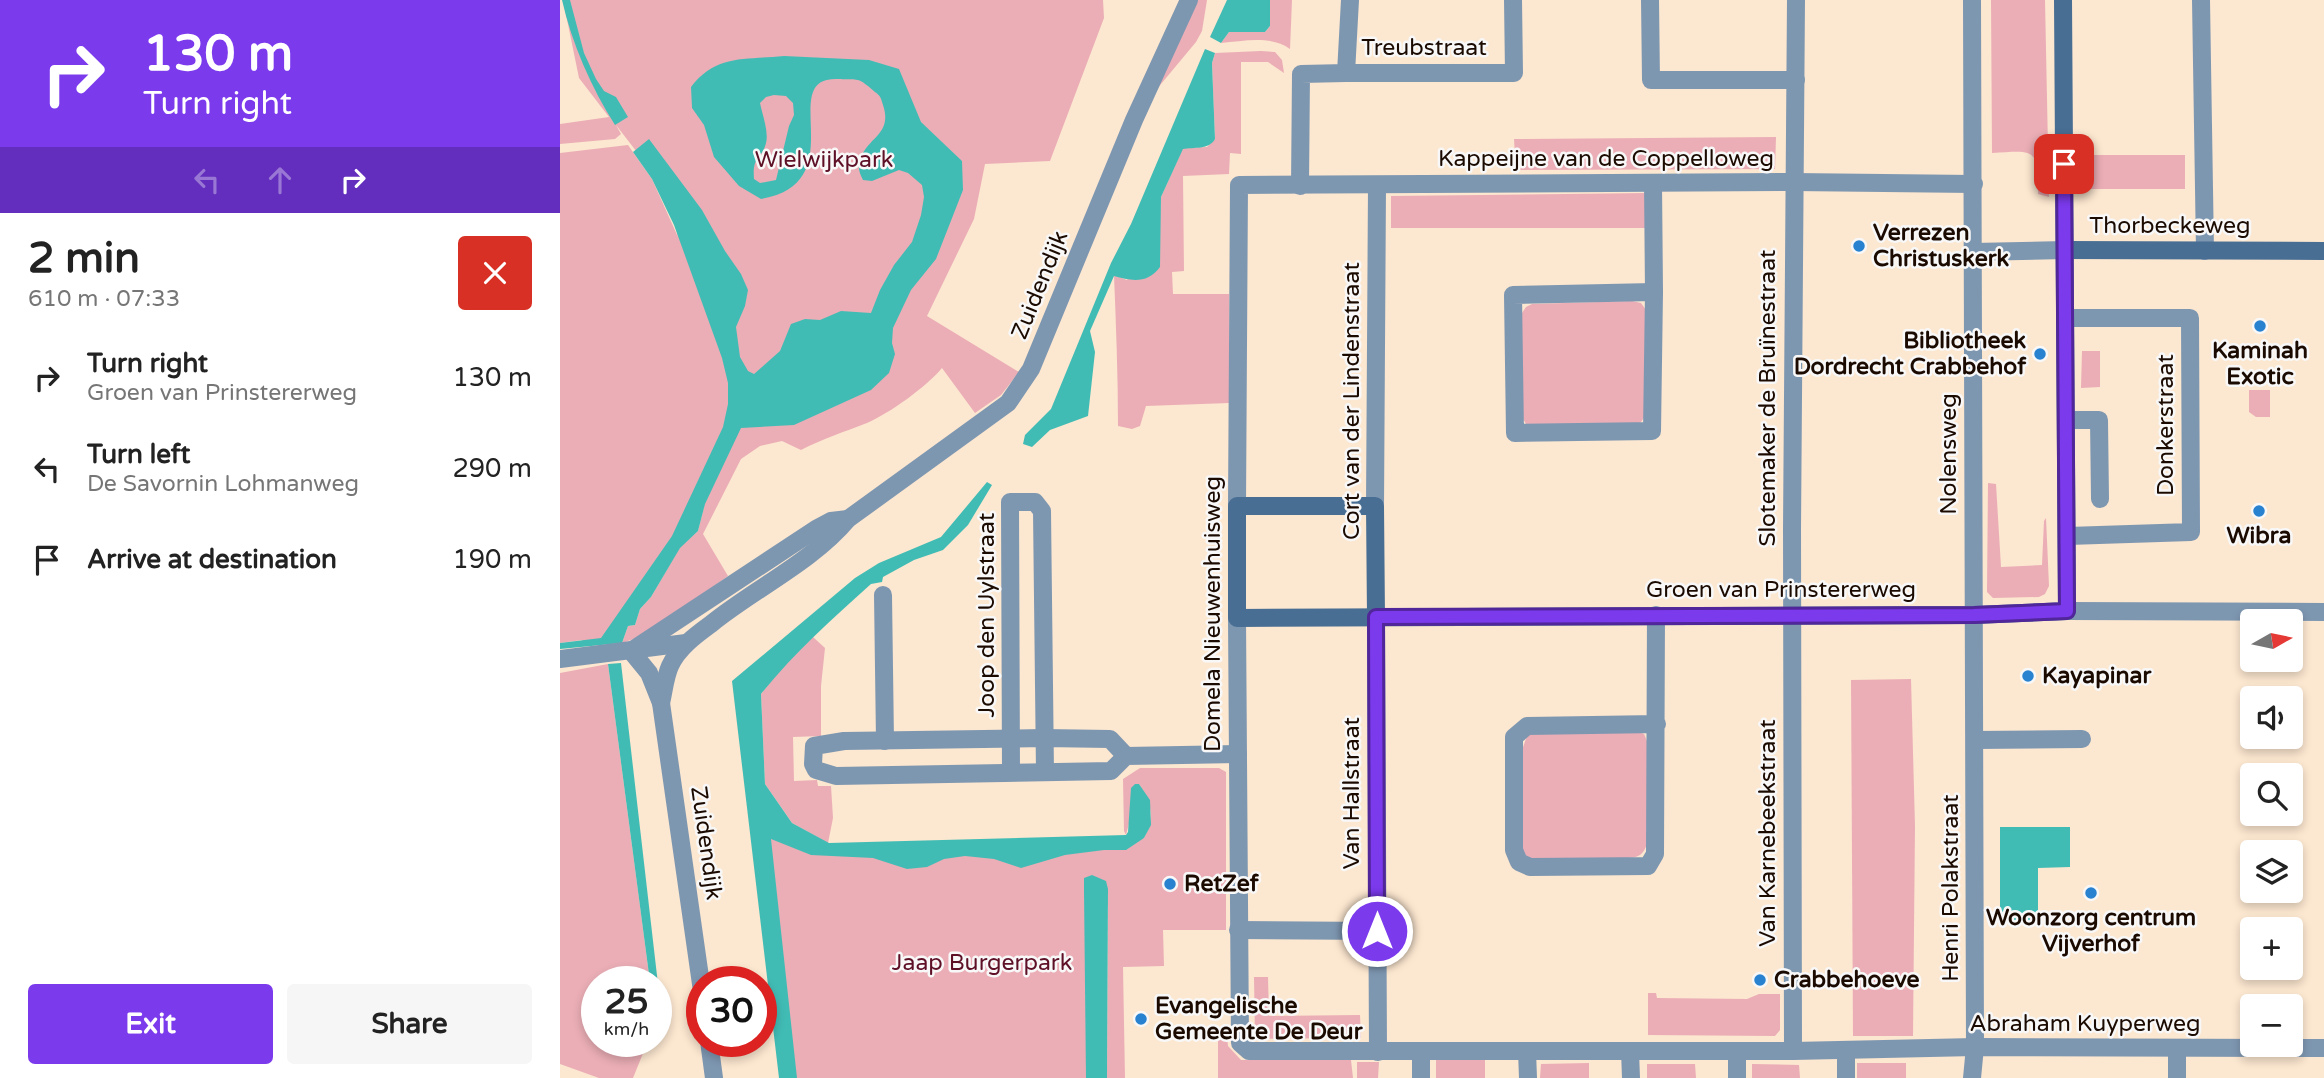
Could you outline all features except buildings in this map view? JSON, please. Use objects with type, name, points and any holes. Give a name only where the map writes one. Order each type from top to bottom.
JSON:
[{"type":"street","name":"Zuidendijk","points":[[662,703],[670,666],[686,643],[791,568],[840,529],[848,519],[1009,402],[1031,369],[1134,120],[1189,0]]},
{"type":"street","points":[[1300,186],[1301,74],[1346,73],[1350,0]]},
{"type":"street","name":"Treubstraat","points":[[1346,73],[1514,73],[1513,0]]},
{"type":"street","points":[[1650,0],[1651,80],[1796,79]]},
{"type":"street","name":"Slotemaker de Bruïnestraat","points":[[1792,615],[1796,0]]},
{"type":"street","name":"Nolensweg","points":[[1972,0],[1974,615]]},
{"type":"street","points":[[2063,0],[2067,611]]},
{"type":"street","points":[[2201,0],[2205,251]]},
{"type":"street","name":"Kappeijne van de Coppelloweg","points":[[1239,185],[1793,182],[1974,184]]},
{"type":"street","points":[[1653,183],[1654,292],[1652,431],[1515,433],[1513,295],[1654,292]]},
{"type":"street","name":"Domela Nieuwenhuisweg","points":[[1239,185],[1237,618],[1240,1043]]},
{"type":"street","name":"Cort van der Lindenstraat","points":[[1376,617],[1377,186]]},
{"type":"street","name":"Thorbeckeweg","points":[[1973,252],[2324,251]]},
{"type":"street","name":"Donkerstraat","points":[[2066,318],[2190,318],[2191,452],[2191,532],[2067,536]]},
{"type":"street","points":[[2067,420],[2099,420],[2100,499]]},
{"type":"street","name":"Joop den Uylstraat","points":[[1011,772],[1010,502],[1035,502],[1042,511],[1045,772]]},
{"type":"street","points":[[1237,506],[1375,506]]},
{"type":"street","name":"Zuidendijk","points":[[631,651],[816,530],[831,521],[848,519]]},
{"type":"street","points":[[883,595],[885,741]]},
{"type":"street","name":"Groen van Prinstererweg","points":[[1237,618],[2324,611]]},
{"type":"street","points":[[1656,615],[1657,724],[1655,854],[1648,866],[1530,867],[1519,862],[1514,850],[1514,737],[1527,726],[1657,724]]},
{"type":"street","name":"Van Karnebeekstraat","points":[[1792,615],[1793,1051]]},
{"type":"street","name":"Henri Polakstraat","points":[[1972,1078],[1975,1047],[1974,615]]},
{"type":"street","name":"Van Hallstraat","points":[[1376,617],[1378,1052]]},
{"type":"street","name":"Zuidendijk","points":[[631,651],[686,643]]},
{"type":"street","name":"Zuidendijk","points":[[631,651],[649,673],[662,703],[699,966]]},
{"type":"street","points":[[560,659],[631,651]]},
{"type":"street","name":"Joop den Uylstraat","points":[[1126,756],[1110,739],[844,741],[814,746],[813,764],[816,770],[836,776],[1111,771],[1126,756],[1238,754]]},
{"type":"street","points":[[1975,740],[2082,739]]},
{"type":"street","points":[[1238,930],[1377,931]]},
{"type":"street","name":"Abraham Kuyperweg","points":[[1240,1043],[1248,1051],[1378,1052],[1793,1051],[1975,1047],[2324,1048]]},
{"type":"street","points":[[2177,1049],[2177,1078]]},
{"type":"street","points":[[1846,1050],[1846,1078]]},
{"type":"street","points":[[1630,1051],[1631,1078]]},
{"type":"street","points":[[1737,1051],[1737,1078]]},
{"type":"street","points":[[1421,1052],[1421,1078]]},
{"type":"street","points":[[1527,1052],[1528,1078]]},
{"type":"street","points":[[711,1057],[714,1078]]},
{"type":"green space","name":"Wielwijkpark","points":[[563,0],[1103,0],[1104,18],[1050,161],[985,164],[974,219],[927,316],[1019,372],[1001,395],[975,413],[942,368],[907,399],[867,423],[801,450],[782,441],[760,446],[741,459],[703,534],[728,576],[645,635],[622,643],[628,626],[635,625],[640,609],[651,597],[680,547],[698,531],[704,507],[601,643],[582,646],[582,640],[560,643],[560,153],[628,145],[652,179],[678,237],[667,191],[616,125],[621,134],[615,139],[560,144],[560,124],[609,117],[579,78]]},
{"type":"green space","points":[[1194,0],[1207,0],[1202,31],[1196,42],[1146,102]]},
{"type":"green space","points":[[1270,0],[1292,0],[1290,49],[1266,40],[1221,43],[1229,32],[1265,32],[1270,26]]},
{"type":"green space","points":[[1991,0],[2045,0],[2049,197],[2038,194],[2037,168],[2032,155],[2018,152],[1992,153]]},
{"type":"green space","points":[[1275,52],[1282,60],[1284,73],[1268,62],[1241,62],[1241,154],[1230,153],[1229,174],[1183,176],[1184,271],[1172,272],[1173,294],[1229,294],[1229,403],[1146,406],[1140,426],[1132,429],[1118,426],[1114,275],[1127,280],[1159,229],[1161,197],[1183,148],[1207,147],[1215,139],[1212,63],[1215,53]]},
{"type":"green space","points":[[1776,137],[1775,169],[1516,170],[1514,139]]},
{"type":"green space","points":[[2087,155],[2185,155],[2185,189],[2086,189]]},
{"type":"green space","points":[[1647,193],[1647,228],[1391,228],[1391,196]]},
{"type":"green space","points":[[1641,303],[1646,310],[1645,416],[1641,422],[1635,425],[1526,424],[1522,417],[1522,313],[1526,307],[1532,304]]},
{"type":"green space","points":[[2082,351],[2100,351],[2100,387],[2081,388]]},
{"type":"green space","points":[[2249,390],[2270,390],[2270,417],[2256,417],[2249,412]]},
{"type":"green space","points":[[1988,483],[1996,484],[2001,567],[2042,565],[2046,518],[2049,586],[2045,594],[2039,597],[1993,598],[1987,592]]},
{"type":"green space","points":[[813,637],[825,648],[821,686],[821,736],[793,737],[794,781],[817,780],[818,786],[831,786],[833,818],[828,843],[792,823],[765,784],[761,694],[784,665]]},
{"type":"green space","points":[[608,664],[648,966],[581,966],[581,1057],[642,1057],[633,1078],[599,1078],[560,1064],[560,673]]},
{"type":"green space","points":[[1911,679],[1915,826],[1913,1036],[1853,1036],[1851,680]]},
{"type":"green space","points":[[1637,731],[1644,734],[1647,741],[1647,844],[1642,853],[1629,858],[1533,860],[1526,856],[1522,850],[1522,750],[1528,733]]},
{"type":"green space","name":"Jaap Burgerpark","points":[[1140,768],[1219,768],[1226,772],[1226,930],[1163,930],[1164,966],[1123,967],[1125,1078],[1107,1078],[1108,889],[1100,1078],[790,1078],[764,822],[820,847],[1104,850],[1144,838],[1151,817],[1147,798],[1139,784],[1126,835],[1124,831],[1123,779]]},
{"type":"green space","points":[[1254,977],[1268,977],[1269,1016],[1360,1015],[1361,1038],[1255,1039]]},
{"type":"green space","points":[[1648,993],[1656,993],[1657,998],[1747,999],[1759,994],[1780,994],[1780,1030],[1775,1036],[1648,1035]]},
{"type":"green space","points":[[1218,1028],[1226,1028],[1228,1046],[1241,1060],[1351,1060],[1353,1078],[1218,1078]]},
{"type":"green space","points":[[1436,1059],[1485,1060],[1485,1078],[1436,1078]]},
{"type":"green space","points":[[1357,1062],[1379,1062],[1378,1078],[1357,1078]]},
{"type":"green space","points":[[1589,1063],[1589,1078],[1540,1078],[1541,1064]]},
{"type":"green space","points":[[1857,1063],[1906,1063],[1906,1078],[1857,1078]]},
{"type":"green space","points":[[1647,1064],[1695,1064],[1696,1078],[1647,1078]]},
{"type":"green space","points":[[1752,1064],[1799,1065],[1800,1078],[1752,1078]]},
{"type":"water","points":[[562,0],[570,0],[584,53],[596,79],[604,91],[616,97],[628,117],[615,125],[583,65]]},
{"type":"water","points":[[1227,0],[1270,0],[1270,26],[1265,32],[1229,32],[1221,43],[1210,37]]},
{"type":"water","points":[[1205,49],[1215,53],[1212,63],[1215,139],[1205,146],[1183,149],[1161,197],[1160,267],[1145,279],[1133,280],[1114,276],[1090,331],[1095,352],[1088,416],[1050,430],[1032,447],[1023,444],[1025,435],[1051,409],[1111,263],[1131,224]]},
{"type":"water","points":[[784,56],[869,60],[899,69],[921,122],[962,161],[963,190],[936,259],[911,290],[893,328],[892,343],[895,354],[889,373],[871,390],[794,425],[741,428],[705,504],[698,531],[680,548],[651,597],[640,609],[635,625],[628,626],[622,643],[560,649],[560,643],[601,638],[672,536],[723,427],[728,404],[728,383],[722,358],[674,225],[652,179],[633,152],[649,139],[702,210],[741,274],[748,290],[736,327],[740,357],[748,371],[754,374],[780,351],[791,324],[805,319],[820,320],[841,311],[871,313],[894,265],[912,242],[921,215],[924,197],[922,185],[908,173],[899,170],[872,181],[863,180],[860,173],[859,165],[863,152],[885,123],[880,96],[861,81],[837,79],[820,83],[812,95],[810,153],[804,173],[789,189],[761,199],[739,186],[714,157],[704,125],[692,108],[691,87],[701,76],[721,64]],"holes":[[[786,96],[793,103],[794,115],[776,180],[760,183],[754,179],[754,166],[767,138],[760,103],[766,97]]]},
{"type":"water","points":[[987,482],[992,485],[968,525],[943,550],[914,560],[883,577],[882,582],[871,584],[800,650],[761,694],[765,784],[792,823],[829,843],[1126,835],[1131,788],[1139,784],[1150,800],[1151,825],[1144,838],[1126,850],[1065,855],[1021,868],[994,859],[965,856],[944,859],[927,867],[907,869],[873,858],[811,855],[771,839],[797,1078],[779,1078],[777,1057],[777,966],[766,966],[732,681],[855,578],[879,563],[941,537]]},
{"type":"water","points":[[621,663],[656,966],[648,966],[608,664]]},
{"type":"water","points":[[2000,827],[2070,827],[2070,867],[2038,868],[2038,921],[2000,921]]},
{"type":"water","points":[[1092,875],[1106,881],[1108,889],[1107,1078],[1086,1078],[1084,878]]},
{"type":"place","name":"Verrezen Christuskerk","points":[[1859,246]]},
{"type":"place","name":"Kaminah Exotic","points":[[2260,326]]},
{"type":"place","name":"Bibliotheek Dordrecht Crabbehof","points":[[2040,354]]},
{"type":"place","name":"Wibra","points":[[2259,511]]},
{"type":"place","name":"Kayapinar","points":[[2028,676]]},
{"type":"place","name":"RetZef","points":[[1170,884]]},
{"type":"place","name":"Woonzorg centrum Vijverhof","points":[[2091,893]]},
{"type":"place","name":"Crabbehoeve","points":[[1760,980]]},
{"type":"place","name":"Evangelische Gemeente De Deur","points":[[1141,1019]]},
{"type":"route","points":[[1377,931],[1376,617],[1974,615],[2067,611],[2064,164]]}]
